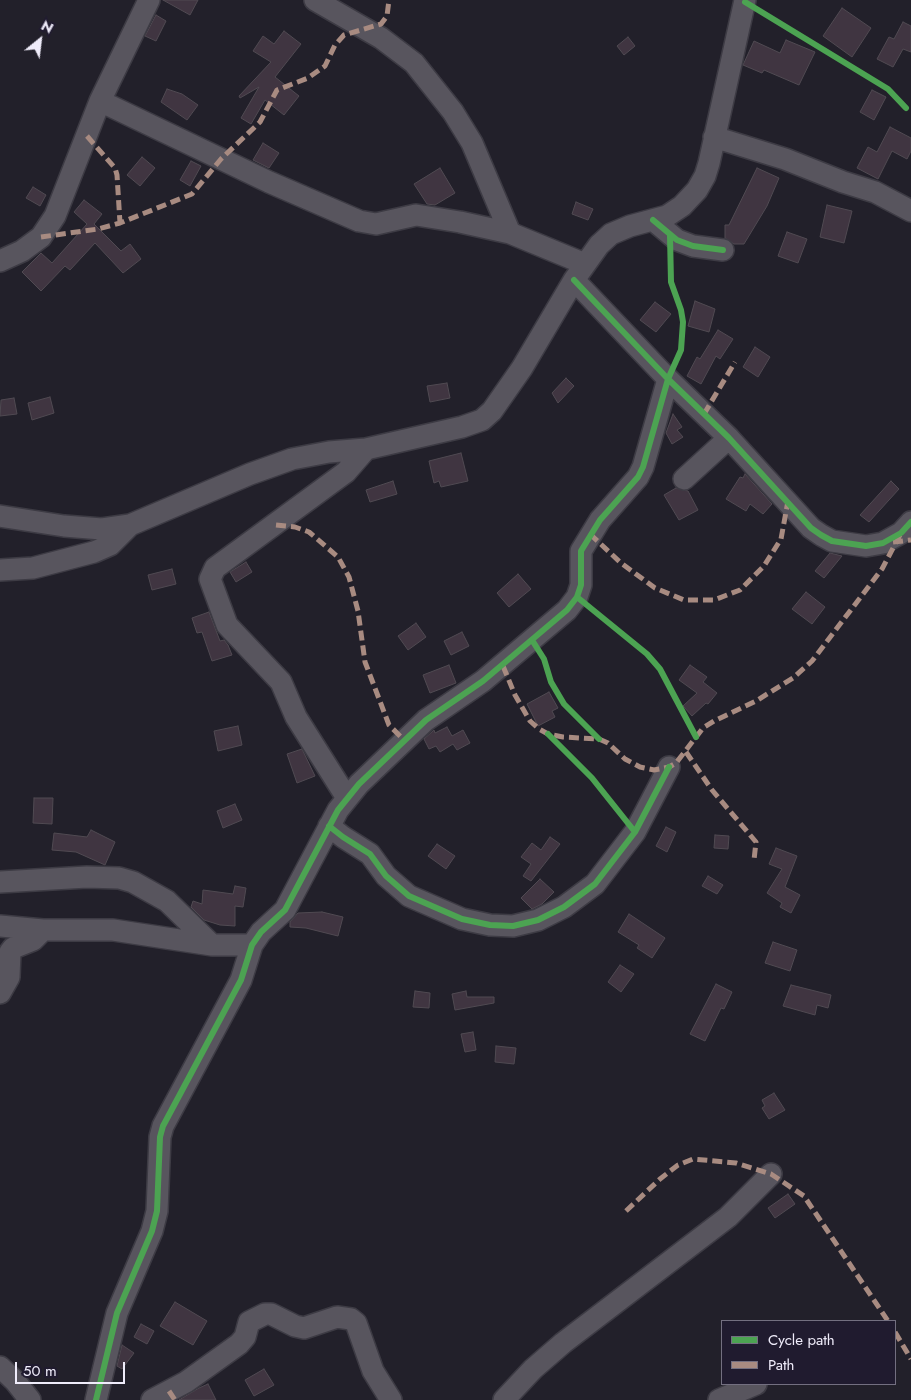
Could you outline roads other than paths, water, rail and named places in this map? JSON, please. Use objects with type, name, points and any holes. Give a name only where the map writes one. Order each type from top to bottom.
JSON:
[{"type":"street","points":[[0,261],[22,250],[41,237],[55,216],[100,101],[149,0]]},
{"type":"street","points":[[315,0],[381,38],[414,63],[453,112],[472,143],[510,233]]},
{"type":"street","points":[[0,516],[64,526],[102,528],[130,525],[250,474],[292,459],[329,452],[366,449],[454,429],[482,420],[492,411],[517,375],[579,272],[599,245],[611,234],[667,216],[682,206],[705,176],[745,0]]},
{"type":"street","points":[[100,101],[269,182],[359,222],[376,224],[416,215],[510,233],[579,272],[668,379],[729,438],[811,528],[832,541],[866,546],[883,543],[901,534],[911,522]]},
{"type":"street","points":[[714,136],[876,192],[911,211]]},
{"type":"street","points":[[653,220],[677,240],[693,246],[723,250]]},
{"type":"street","points":[[96,1400],[117,1313],[152,1231],[157,1211],[159,1153],[163,1126],[240,980],[252,945],[261,932],[285,910],[329,826],[347,798],[371,771],[426,720],[483,681],[568,610],[577,597],[581,585],[581,551],[600,520],[638,477],[643,467],[668,379]]},
{"type":"street","points":[[684,479],[729,438]]},
{"type":"street","points":[[347,798],[296,717],[281,682],[226,625],[210,579],[215,568],[346,472],[366,449]]},
{"type":"street","points":[[0,570],[33,568],[94,552],[110,545],[130,525]]},
{"type":"street","points":[[329,826],[370,854],[386,876],[409,896],[462,919],[490,925],[513,926],[538,920],[564,907],[604,874],[635,832],[670,767]]},
{"type":"street","points":[[0,882],[87,877],[119,878],[133,882],[167,901],[212,945]]},
{"type":"street","points":[[0,926],[43,930],[113,930],[212,945],[252,945]]},
{"type":"street","points":[[0,993],[9,977],[10,952],[14,948],[33,940],[43,930]]},
{"type":"street","points":[[504,1400],[522,1380],[563,1343],[728,1217],[771,1174]]},
{"type":"street","points":[[152,1400],[186,1382],[239,1344],[245,1336],[249,1322],[265,1314],[271,1314],[295,1326],[304,1328],[337,1317],[350,1319],[356,1324],[373,1371],[391,1400]]},
{"type":"street","points":[[0,1367],[15,1381],[30,1400]]},
{"type":"street","points":[[719,1400],[754,1385]]}]
